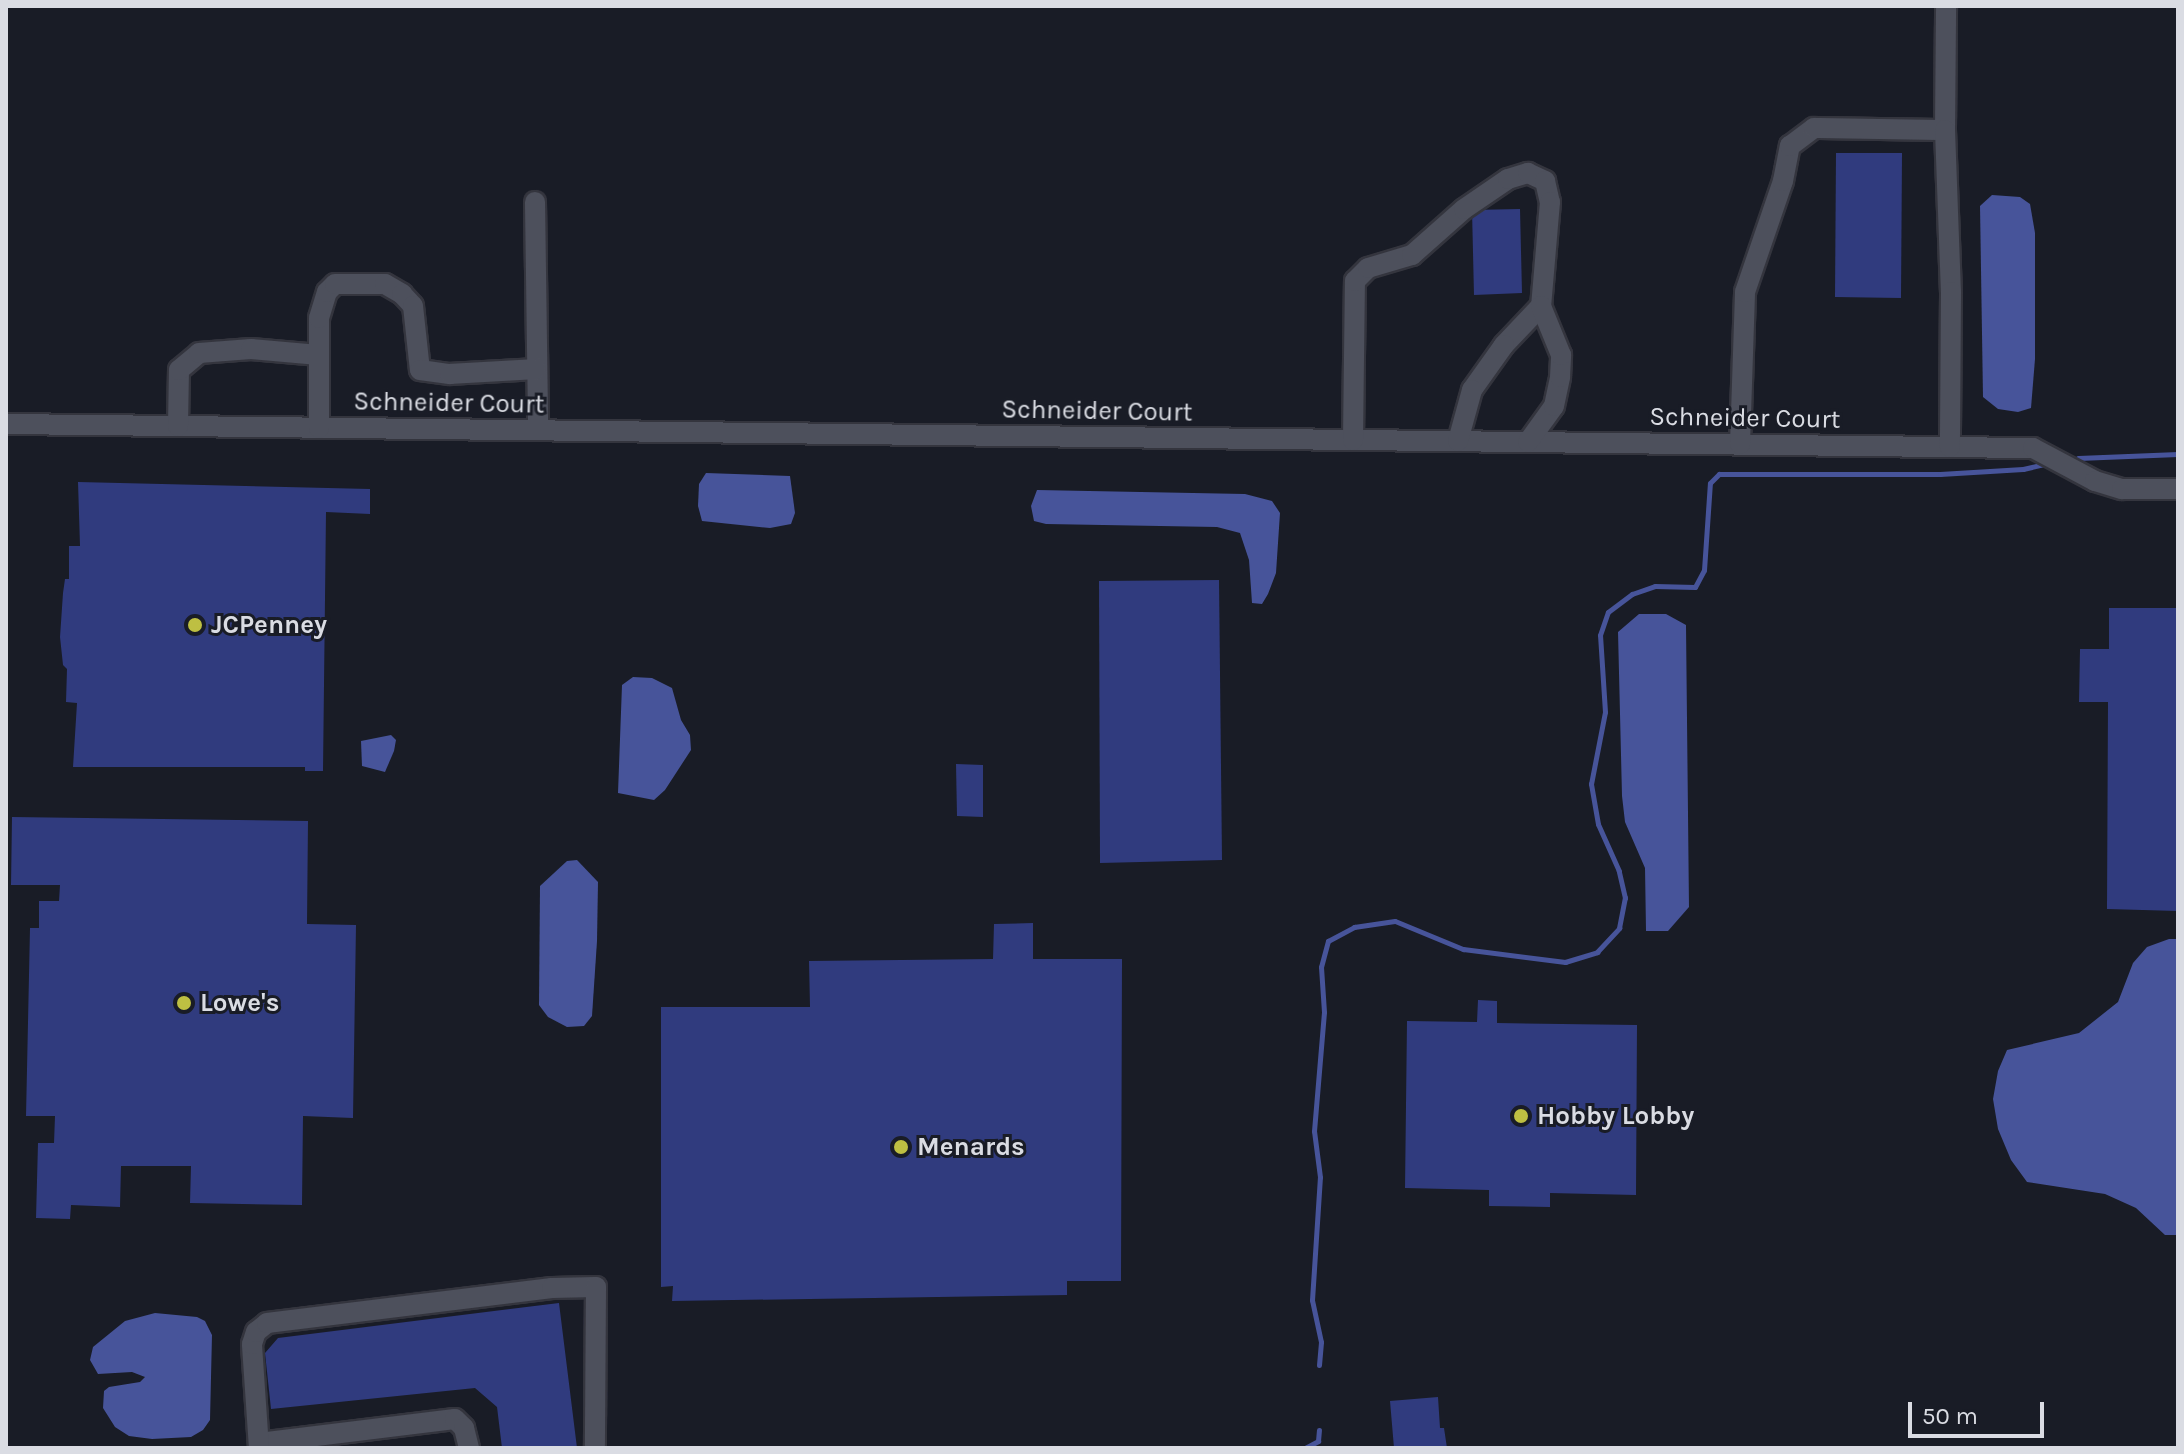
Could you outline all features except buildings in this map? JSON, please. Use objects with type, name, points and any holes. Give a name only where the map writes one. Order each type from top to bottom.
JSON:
[{"type":"street","points":[[1946,6],[1945,130],[1951,292],[1950,447]]},
{"type":"street","points":[[1740,444],[1745,292],[1783,181],[1790,146],[1814,128],[1945,130]]},
{"type":"street","points":[[1353,440],[1355,281],[1368,268],[1412,255],[1464,209],[1508,179],[1528,173],[1545,181],[1550,202],[1541,306],[1561,355],[1554,406],[1528,442]]},
{"type":"street","points":[[535,202],[538,430]]},
{"type":"street","points":[[319,428],[319,318],[327,292],[335,284],[385,284],[402,294],[413,306],[420,370],[450,374],[536,369]]},
{"type":"street","points":[[1458,441],[1472,390],[1504,345],[1541,306]]},
{"type":"street","points":[[178,426],[179,370],[199,353],[251,349],[319,355]]},
{"type":"street","name":"Schneider Court","points":[[6,424],[2033,448],[2095,481],[2122,489],[2178,489]]},
{"type":"street","points":[[469,1448],[464,1428],[455,1419],[259,1446],[252,1344],[256,1332],[267,1323],[552,1288],[596,1287],[595,1448]]},
{"type":"water","points":[[1992,195],[2020,197],[2030,204],[2035,233],[2035,359],[2031,408],[2018,412],[1998,409],[1983,397],[1980,206]]},
{"type":"water","points":[[706,473],[790,476],[795,513],[791,524],[770,528],[702,521],[698,506],[699,484]]},
{"type":"water","points":[[1037,490],[1245,494],[1272,501],[1280,513],[1276,573],[1268,594],[1262,604],[1252,603],[1249,560],[1240,533],[1217,527],[1046,524],[1034,521],[1031,506]]},
{"type":"water","points":[[1639,614],[1666,614],[1686,625],[1689,907],[1668,931],[1646,931],[1645,868],[1625,822],[1622,796],[1618,632]]},
{"type":"water","points":[[633,677],[652,678],[672,688],[681,720],[690,735],[691,750],[665,790],[654,800],[618,793],[622,685]]},
{"type":"water","points":[[391,735],[396,740],[385,772],[362,766],[361,741]]},
{"type":"water","points":[[577,860],[598,882],[597,941],[592,1016],[584,1026],[567,1027],[548,1017],[539,1005],[540,886],[567,861]]},
{"type":"water","points":[[2178,939],[2178,1235],[2165,1235],[2136,1208],[2105,1194],[2027,1182],[2011,1160],[1998,1129],[1993,1099],[1998,1071],[2007,1050],[2079,1033],[2118,1002],[2133,963],[2147,947]]},
{"type":"water","points":[[155,1313],[197,1317],[205,1321],[212,1335],[210,1420],[203,1430],[191,1437],[152,1439],[129,1436],[115,1427],[103,1408],[104,1391],[109,1387],[140,1382],[145,1377],[132,1372],[98,1374],[90,1360],[93,1347],[125,1321]]},
{"type":"waterway","points":[[2078,458],[2178,454]]},
{"type":"waterway","points":[[1319,1365],[1321,1342],[1312,1300],[1320,1177],[1314,1131],[1324,1012],[1321,967],[1328,941],[1354,927],[1395,921],[1463,949],[1565,962],[1597,952],[1619,928],[1625,898],[1619,871],[1598,824],[1591,784],[1605,712],[1600,635],[1608,612],[1632,594],[1655,586],[1695,587],[1704,570],[1710,483],[1719,474],[1940,474],[2023,469],[2048,463]]},
{"type":"waterway","points":[[1305,1448],[1318,1441],[1319,1430]]},
{"type":"place","name":"JCPenney","points":[[195,625]]},
{"type":"place","name":"Lowe's","points":[[184,1003]]},
{"type":"place","name":"Hobby Lobby","points":[[1521,1116]]},
{"type":"place","name":"Menards","points":[[901,1147]]}]
